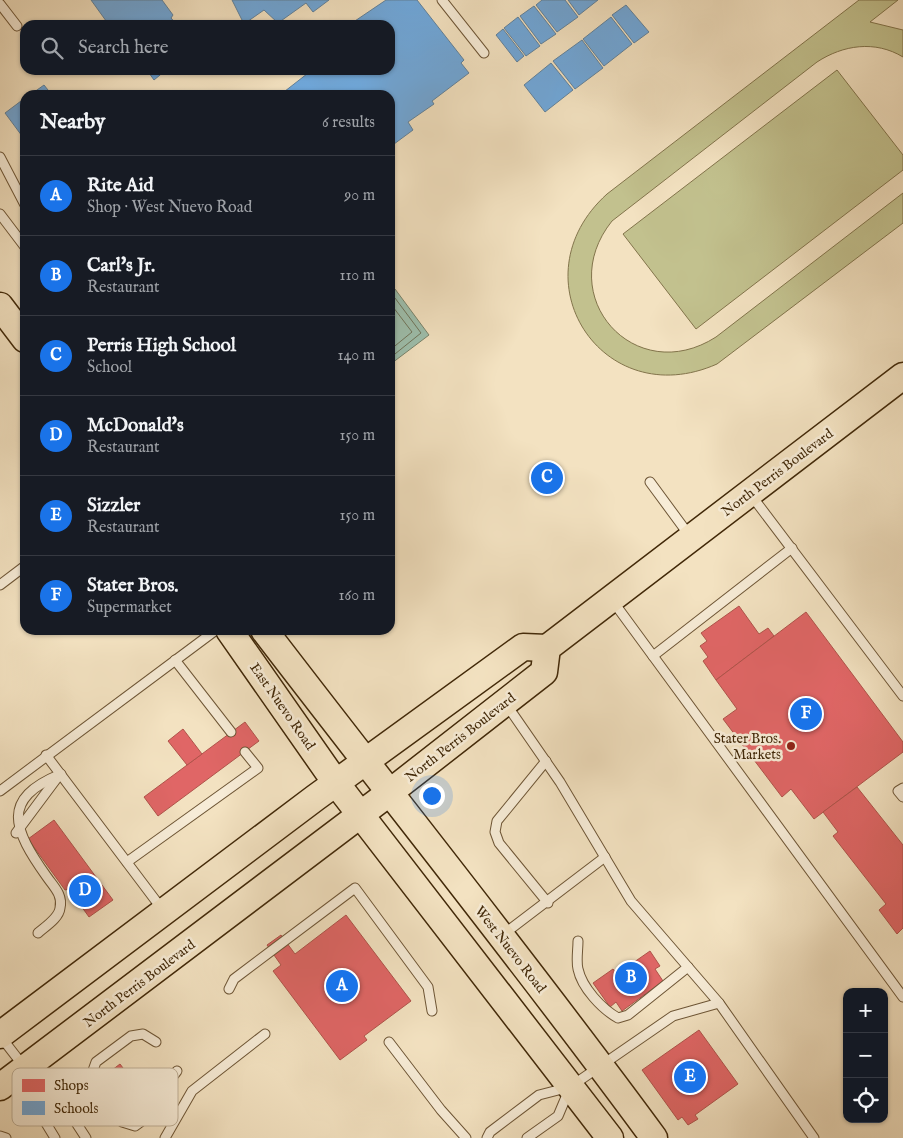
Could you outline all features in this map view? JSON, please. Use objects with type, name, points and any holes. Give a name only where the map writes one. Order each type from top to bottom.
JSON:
[{"type":"main road","points":[[0,306],[20,332]]},
{"type":"main road","name":"North Perris Boulevard","points":[[25,1068],[389,794],[544,672],[547,648],[903,376]]},
{"type":"main road","name":"East Nuevo Road","points":[[232,635],[336,783],[361,814]]},
{"type":"main road","points":[[268,635],[365,762]]},
{"type":"main road","points":[[0,1035],[336,783],[524,647],[547,648]]},
{"type":"main road","name":"West Nuevo Road","points":[[365,762],[601,1065],[654,1138]]},
{"type":"main road","points":[[361,814],[610,1138]]},
{"type":"main road","name":"North Perris Boulevard","points":[[0,1087],[12,1078]]},
{"type":"lane","points":[[442,0],[484,53]]},
{"type":"lane","points":[[0,4],[16,26]]},
{"type":"lane","points":[[0,157],[20,195]]},
{"type":"lane","points":[[0,214],[20,240]]},
{"type":"lane","points":[[650,482],[691,538]]},
{"type":"lane","points":[[750,492],[903,696]]},
{"type":"lane","points":[[653,656],[792,548]]},
{"type":"lane","points":[[0,585],[20,570]]},
{"type":"lane","points":[[611,599],[903,997]]},
{"type":"lane","points":[[0,791],[209,635]]},
{"type":"lane","points":[[175,660],[231,732]]},
{"type":"lane","points":[[505,702],[546,760],[631,901],[719,1003],[814,1138]]},
{"type":"lane","points":[[127,862],[258,768],[245,752]]},
{"type":"lane","points":[[46,755],[164,911]]},
{"type":"lane","points":[[546,760],[497,821],[495,832],[499,844],[548,902]]},
{"type":"lane","points":[[16,833],[61,774]]},
{"type":"lane","points":[[38,933],[53,920],[60,909],[60,895],[16,833],[11,816],[18,798],[38,782],[61,774]]},
{"type":"lane","points":[[903,788],[898,791],[903,797]]},
{"type":"lane","points":[[501,937],[605,857]]},
{"type":"lane","points":[[229,989],[234,979],[355,888],[428,987],[432,1011]]},
{"type":"lane","points":[[578,941],[577,968],[583,982],[606,1012],[618,1018],[628,1015],[688,967]]},
{"type":"lane","points":[[487,1138],[490,1132],[539,1095],[570,1087],[673,1016],[719,1003]]},
{"type":"lane","points":[[94,1068],[96,1062],[131,1036],[143,1034],[156,1042]]},
{"type":"lane","points":[[178,1115],[192,1091],[265,1034]]},
{"type":"lane","points":[[0,1035],[25,1068]]},
{"type":"lane","points":[[389,1042],[441,1110],[466,1138]]},
{"type":"lane","points":[[526,1138],[558,1116],[570,1087]]},
{"type":"lane","points":[[48,1126],[55,1138]]},
{"type":"lane","points":[[78,1126],[86,1138]]},
{"type":"lane","points":[[165,1138],[172,1126]]},
{"type":"lane","points":[[0,1136],[6,1138]]},
{"type":"shaded area","points":[[859,0],[898,0],[870,22],[903,30],[903,57],[881,48],[870,47],[848,48],[827,56],[612,221],[596,250],[592,278],[597,304],[611,327],[632,343],[657,351],[686,350],[716,337],[903,193],[903,223],[717,364],[675,375],[638,371],[607,355],[584,330],[571,298],[569,263],[580,228],[607,194]]},
{"type":"shaded area","points":[[837,70],[903,155],[903,170],[696,329],[623,234]]},
{"type":"water","points":[[395,289],[429,335],[395,361]]},
{"type":"building: Shops","points":[[739,606],[759,634],[768,628],[774,636],[716,680],[703,661],[708,657],[700,646],[707,641],[701,633]]},
{"type":"building: Shops","points":[[806,612],[903,742],[903,752],[814,819],[791,789],[782,797],[723,719],[737,709],[716,680]]},
{"type":"building: Shops","points":[[245,722],[259,741],[158,816],[144,797]]},
{"type":"building: Shops","points":[[183,729],[202,754],[187,765],[168,741]]},
{"type":"building: Shops","points":[[857,787],[903,845],[903,928],[897,934],[879,910],[886,904],[833,836],[838,832],[823,812]]},
{"type":"building: Shops","points":[[54,820],[113,900],[89,917],[69,889],[65,890],[28,839]]},
{"type":"building: Shops","points":[[346,915],[411,1001],[364,1036],[367,1040],[340,1060],[273,971],[281,965],[267,945],[281,935],[295,954]]},
{"type":"building: Shops","points":[[650,951],[660,966],[655,969],[663,981],[622,1011],[616,1002],[610,1007],[593,983],[613,969],[617,974]]},
{"type":"building: Shops","points":[[699,1030],[738,1084],[695,1115],[698,1119],[688,1125],[682,1117],[678,1120],[642,1070]]},
{"type":"building: Shops","points":[[120,1064],[123,1068],[115,1068]]},
{"type":"building: Schools","points":[[91,0],[162,0],[173,15],[171,18],[173,20],[105,20]]},
{"type":"building: Schools","points":[[232,0],[329,0],[313,12],[306,3],[282,20],[275,20],[264,10],[250,20],[242,20]]},
{"type":"building: Schools","points":[[386,0],[417,0],[464,60],[461,63],[469,73],[432,101],[434,104],[408,122],[413,130],[395,143],[395,90],[286,90],[306,75],[395,75],[395,20],[356,20]]},
{"type":"building: Schools","points":[[542,0],[565,0],[578,17],[557,32],[536,5]]},
{"type":"building: Schools","points":[[568,0],[598,0],[579,15]]},
{"type":"building: Schools","points":[[626,5],[649,32],[634,43],[612,15]]},
{"type":"building: Schools","points":[[534,6],[556,34],[541,44],[520,16]]},
{"type":"building: Schools","points":[[518,17],[540,46],[526,56],[504,28]]},
{"type":"building: Schools","points":[[611,17],[632,44],[604,66],[583,39]]},
{"type":"building: Schools","points":[[503,29],[524,56],[517,62],[496,35]]},
{"type":"building: Schools","points":[[582,40],[603,68],[575,89],[553,61]]},
{"type":"building: Schools","points":[[551,63],[573,90],[545,112],[524,85]]},
{"type":"building: Schools","points":[[150,75],[160,75],[154,80]]},
{"type":"building: Schools","points":[[44,85],[48,90],[37,90]]},
{"type":"building: Schools","points":[[20,102],[20,133],[5,113]]},
{"type":"place","name":"Perris High School","points":[[547,478]]},
{"type":"place","name":"Stater Bros.","points":[[806,714]]},
{"type":"place","name":"Stater Bros. Markets","points":[[791,746]]},
{"type":"place","name":"McDonald's","points":[[85,891]]},
{"type":"place","name":"Carl's Jr.","points":[[631,978]]},
{"type":"place","name":"Rite Aid","points":[[342,986]]},
{"type":"place","name":"Sizzler","points":[[690,1077]]}]
